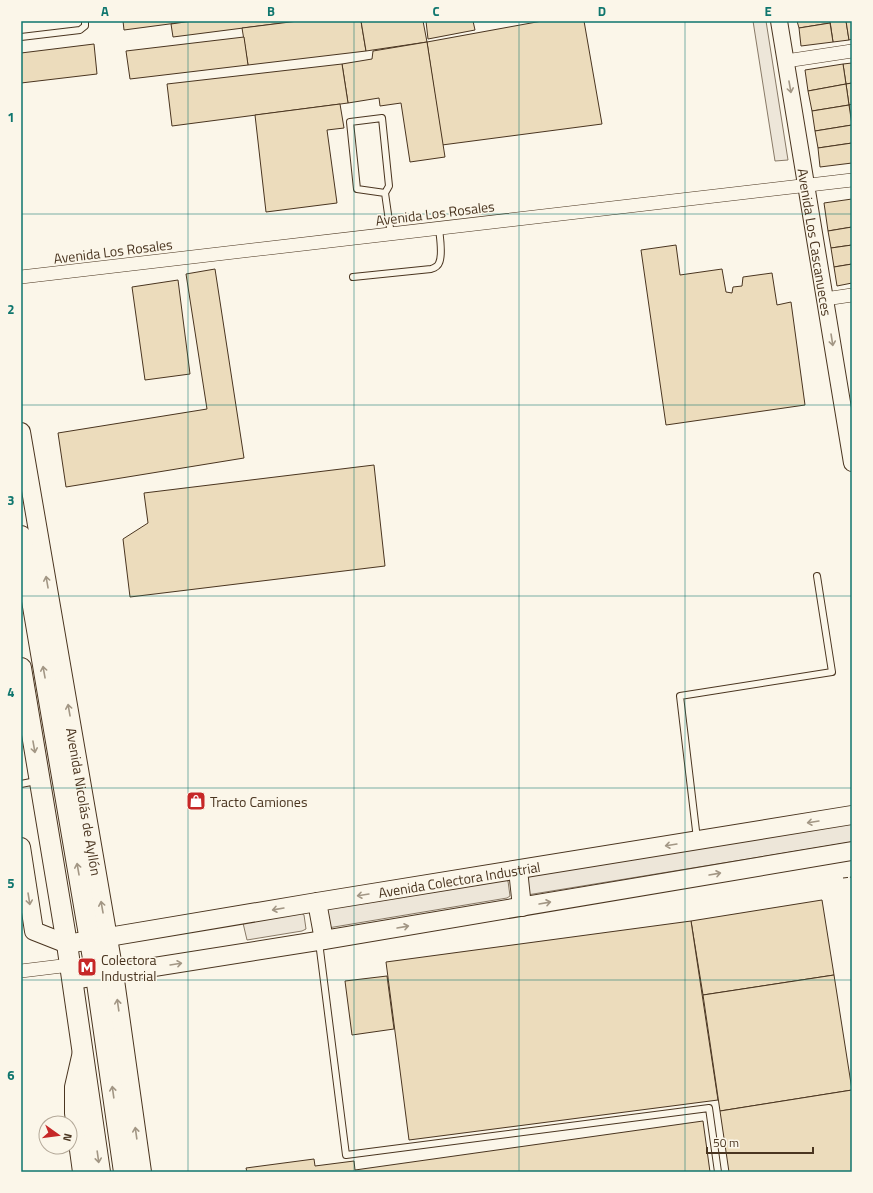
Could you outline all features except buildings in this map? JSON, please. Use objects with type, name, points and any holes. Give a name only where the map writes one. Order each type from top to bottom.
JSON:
[{"type":"main road","name":"Avenida Nicolás de Ayllón","points":[[21,432],[99,940],[142,1172]]},
{"type":"main road","name":"Avenida Nicolás de Ayllón","points":[[21,536],[62,780],[99,940]]},
{"type":"main road","points":[[21,668],[30,782],[67,944],[100,1172]]},
{"type":"main road","points":[[30,782],[62,780]]},
{"type":"main road","name":"Avenida Colectora Industrial","points":[[67,944],[99,940],[317,902],[852,815]]},
{"type":"main road","points":[[21,847],[31,930],[67,944]]},
{"type":"main road","points":[[71,972],[105,975],[522,907],[852,851]]},
{"type":"main road","points":[[518,870],[522,907]]},
{"type":"main road","points":[[317,902],[321,940]]},
{"type":"main road","name":"Avenida Nicolás de Ayllón","points":[[105,975],[124,1172]]},
{"type":"main road","points":[[82,1050],[74,1087],[74,1113],[82,1172]]},
{"type":"street","name":"Avenida Los Cascanueces","points":[[779,21],[825,299],[847,398],[852,463]]},
{"type":"street","points":[[786,60],[852,51]]},
{"type":"street","name":"Avenida Los Rosales","points":[[21,277],[852,180]]},
{"type":"street","points":[[825,299],[852,295]]},
{"type":"street","points":[[21,971],[71,972]]},
{"type":"lane","points":[[21,37],[80,30],[85,26],[86,21]]},
{"type":"lane","points":[[385,193],[357,189],[350,122],[382,118],[389,186],[385,193],[391,235]]},
{"type":"lane","points":[[353,277],[431,269],[437,266],[440,262],[441,248],[439,229]]},
{"type":"lane","points":[[698,840],[680,696],[832,672],[817,576]]},
{"type":"lane","points":[[321,940],[346,1155],[709,1108],[718,1172]]},
{"type":"shaded area","points":[[753,21],[766,21],[788,160],[775,161]]},
{"type":"shaded area","points":[[852,823],[852,842],[527,895],[522,877]]},
{"type":"shaded area","points":[[505,880],[508,881],[510,896],[507,898],[328,928],[322,910]]},
{"type":"shaded area","points":[[301,913],[304,915],[306,929],[302,931],[247,940],[243,923]]},
{"type":"fence","points":[[843,878],[852,877]]},
{"type":"place","name":"Tracto Camiones","points":[[196,801]]},
{"type":"place","name":"Colectora Industrial","points":[[87,967]]}]
